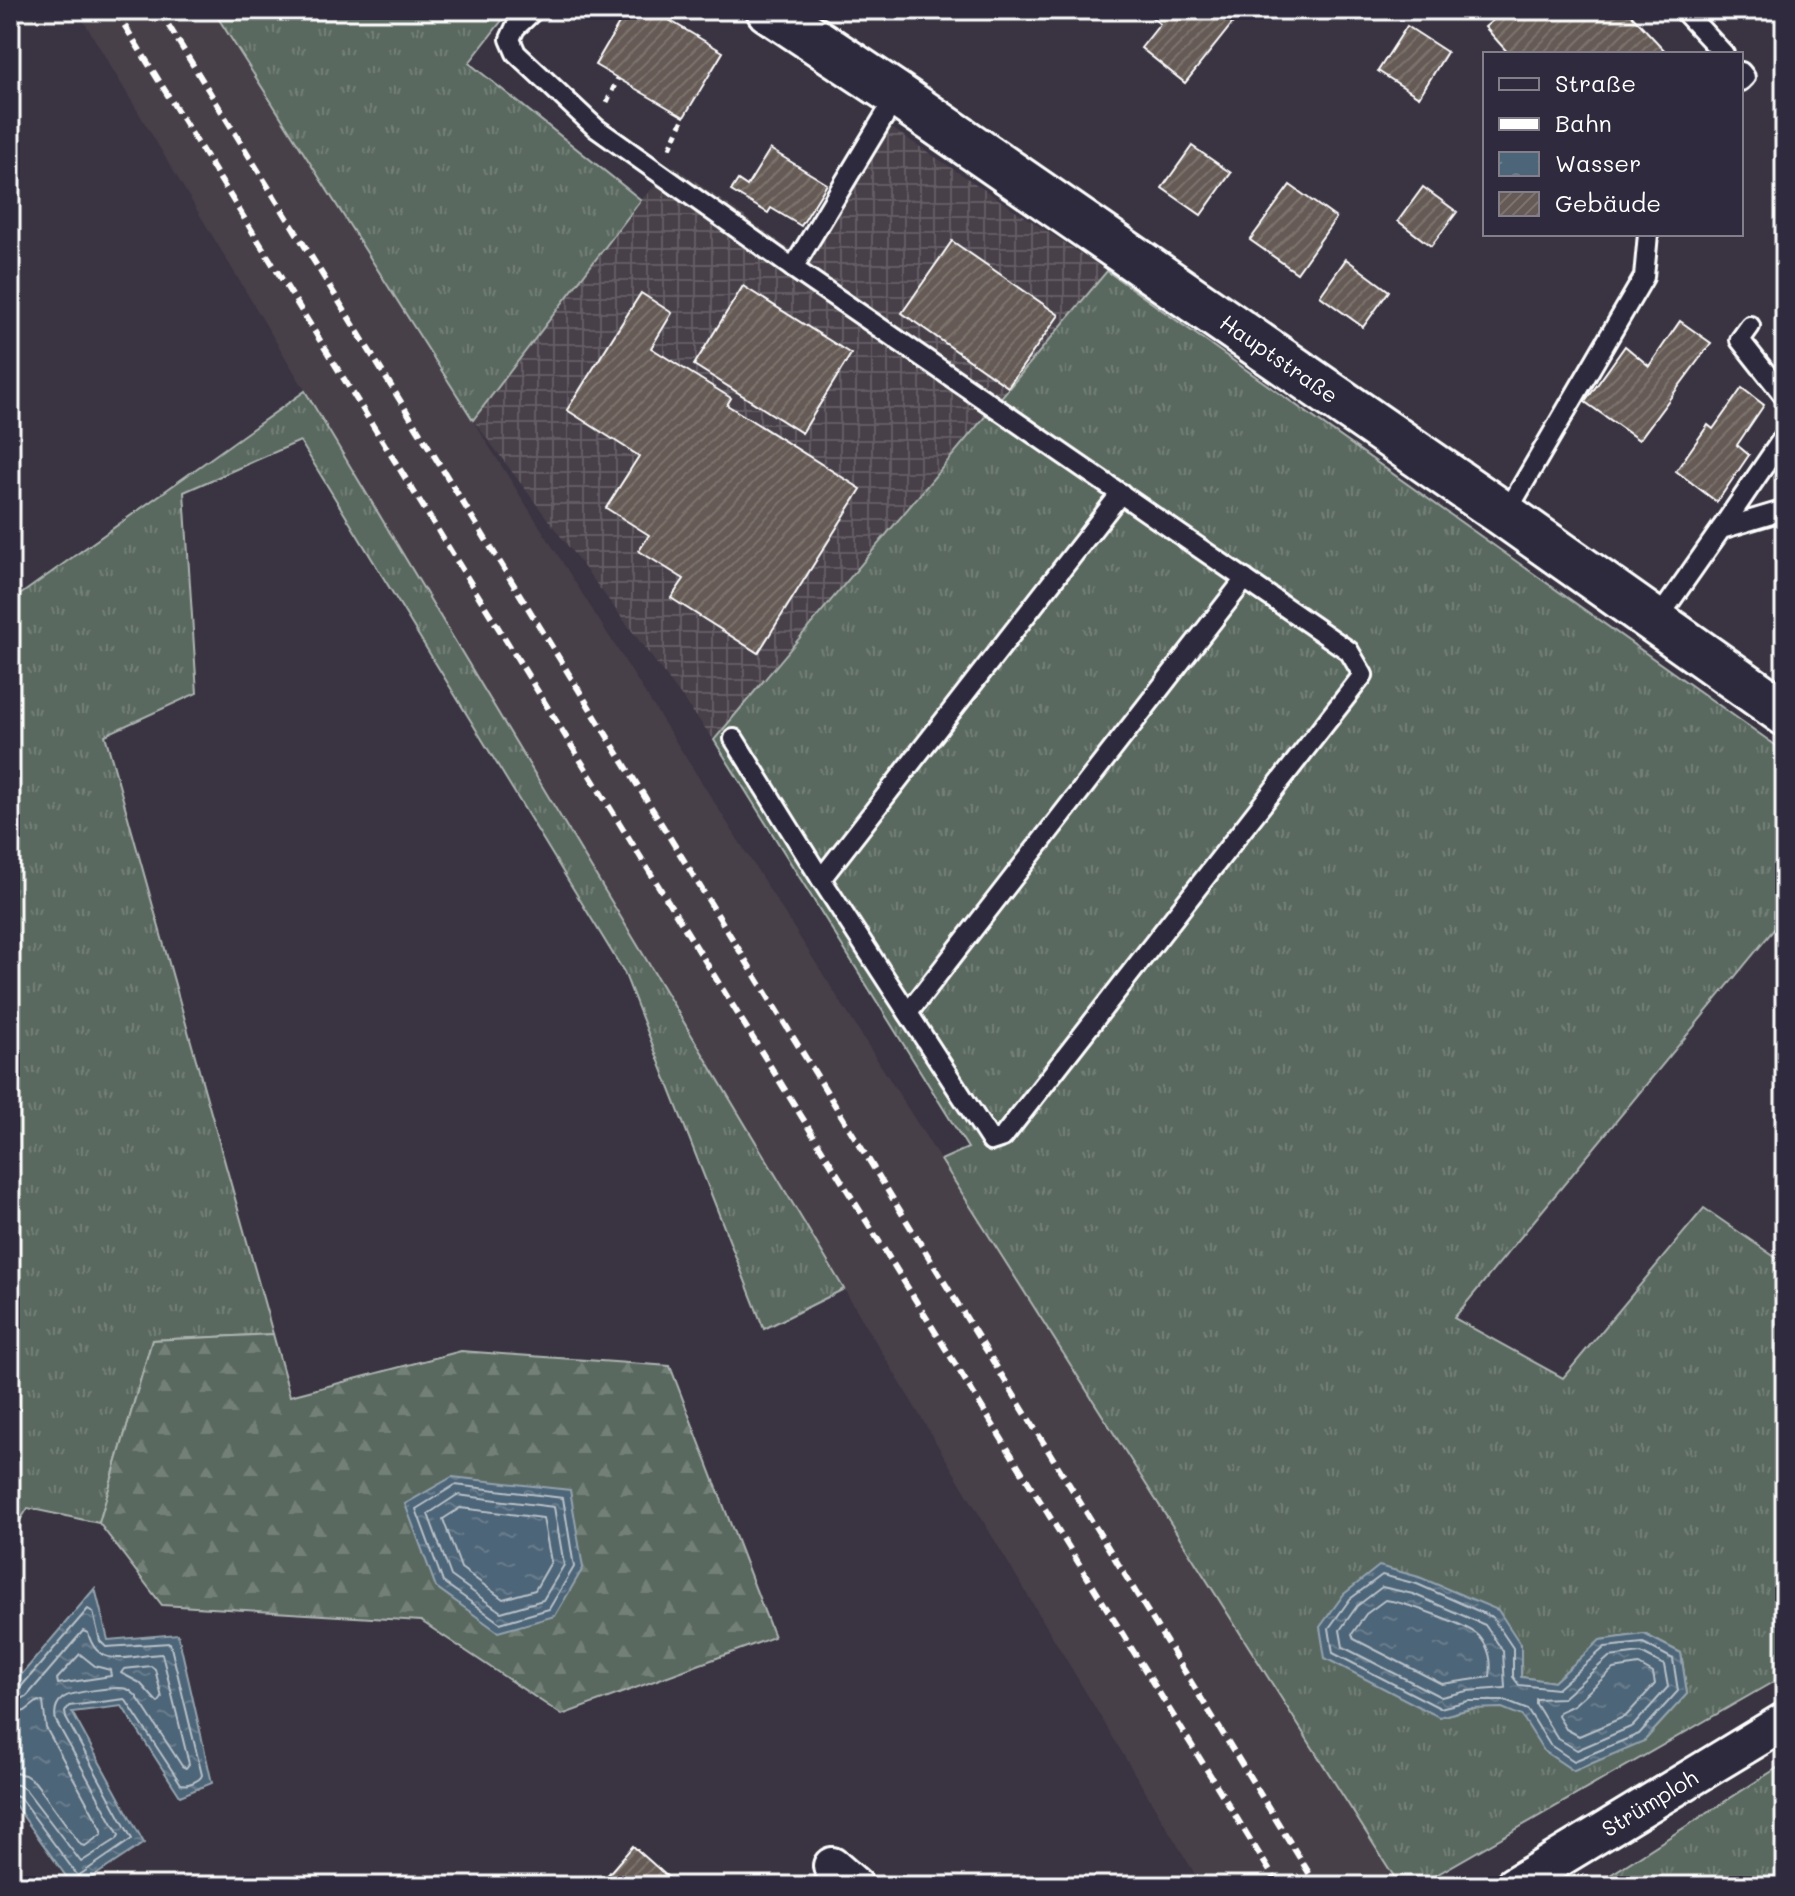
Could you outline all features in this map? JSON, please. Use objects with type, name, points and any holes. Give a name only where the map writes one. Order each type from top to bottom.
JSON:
[{"type":"main road","name":"Hauptstraße","points":[[769,10],[1505,515],[1785,713]]},
{"type":"street","name":"Strümploh","points":[[1513,1886],[1785,1721]]},
{"type":"lane","points":[[534,10],[515,28],[510,39],[516,53],[596,128],[793,268],[1349,651],[1363,675],[1003,1137],[991,1141],[734,739]]},
{"type":"lane","points":[[1683,10],[1722,52]]},
{"type":"lane","points":[[793,268],[897,95]]},
{"type":"lane","points":[[1505,515],[1644,277],[1648,236]]},
{"type":"lane","points":[[1750,326],[1740,340],[1785,397]]},
{"type":"lane","points":[[1655,623],[1785,435]]},
{"type":"lane","points":[[821,879],[1121,493]]},
{"type":"lane","points":[[1721,529],[1785,510]]},
{"type":"lane","points":[[908,1013],[1245,579]]},
{"type":"shaded area","points":[[77,10],[213,10],[1400,1886],[1202,1886]]},
{"type":"shaded area","points":[[872,115],[1107,271],[714,740],[473,420],[641,200],[674,166],[791,250]]},
{"type":"green space","points":[[213,10],[510,10],[469,63],[641,200],[473,420]]},
{"type":"green space","points":[[1107,271],[1785,752],[1785,916],[1454,1318],[1563,1378],[1704,1208],[1785,1264],[1785,1675],[1417,1886],[1400,1886],[941,1160],[968,1148],[714,740]],"holes":[[[1644,1634],[1681,1653],[1687,1694],[1644,1741],[1544,1751],[1524,1718],[1506,1708],[1483,1707],[1439,1717],[1521,1645],[1521,1677],[1554,1682],[1601,1640]]]},
{"type":"green space","points":[[305,391],[844,1289],[764,1329],[624,972],[300,441],[184,492],[197,693],[105,735],[273,1334],[152,1340],[99,1523],[28,1508],[10,1536],[10,602]]},
{"type":"green space","points":[[273,1334],[290,1396],[461,1351],[670,1366],[774,1637],[562,1715],[421,1621],[162,1605],[99,1523],[152,1340]]},
{"type":"green space","points":[[1785,1763],[1785,1886],[1593,1886]]},
{"type":"water","points":[[452,1477],[570,1490],[583,1568],[555,1616],[498,1632],[436,1587],[405,1504]]},
{"type":"water","points":[[1379,1566],[1419,1577],[1498,1610],[1521,1645],[1521,1677],[1554,1682],[1600,1640],[1644,1634],[1681,1653],[1687,1694],[1644,1741],[1574,1771],[1544,1751],[1522,1716],[1502,1708],[1469,1709],[1439,1717],[1325,1658],[1320,1627],[1344,1594]]},
{"type":"water","points":[[95,1588],[108,1640],[178,1634],[212,1783],[180,1796],[122,1706],[72,1712],[144,1843],[79,1886],[73,1886],[10,1798],[10,1688]]},
{"type":"building","points":[[627,10],[652,10],[723,52],[684,117],[595,65]]},
{"type":"building","points":[[1143,10],[1243,10],[1185,83],[1141,48],[1160,24]]},
{"type":"building","points":[[1505,10],[1627,10],[1666,52],[1507,52],[1485,27]]},
{"type":"building","points":[[1407,26],[1447,52],[1419,97],[1378,71]]},
{"type":"building","points":[[1192,146],[1231,173],[1201,215],[1162,188]]},
{"type":"building","points":[[770,149],[827,184],[801,226],[771,208],[768,213],[731,191],[738,180],[747,186]]},
{"type":"building","points":[[1290,185],[1336,218],[1297,273],[1250,240]]},
{"type":"building","points":[[1423,187],[1457,212],[1431,246],[1398,221]]},
{"type":"building","points":[[952,241],[1059,315],[1008,387],[902,313]]},
{"type":"building","points":[[1346,259],[1389,291],[1363,327],[1320,296]]},
{"type":"building","points":[[743,286],[851,354],[802,433],[694,365]]},
{"type":"building","points":[[641,293],[672,313],[651,348],[731,398],[727,405],[861,489],[758,653],[671,598],[684,579],[639,551],[649,535],[606,508],[639,456],[567,410]]},
{"type":"building","points":[[1680,321],[1711,343],[1639,440],[1585,402],[1625,346],[1649,366]]},
{"type":"building","points":[[1785,351],[1785,384],[1770,373]]},
{"type":"building","points":[[1742,388],[1764,405],[1737,445],[1749,455],[1717,502],[1676,471],[1708,425],[1713,429]]},
{"type":"building","points":[[633,1846],[678,1886],[598,1886]]},
{"type":"railway","points":[[115,10],[1279,1886]]},
{"type":"railway","points":[[159,10],[1317,1886]]}]
